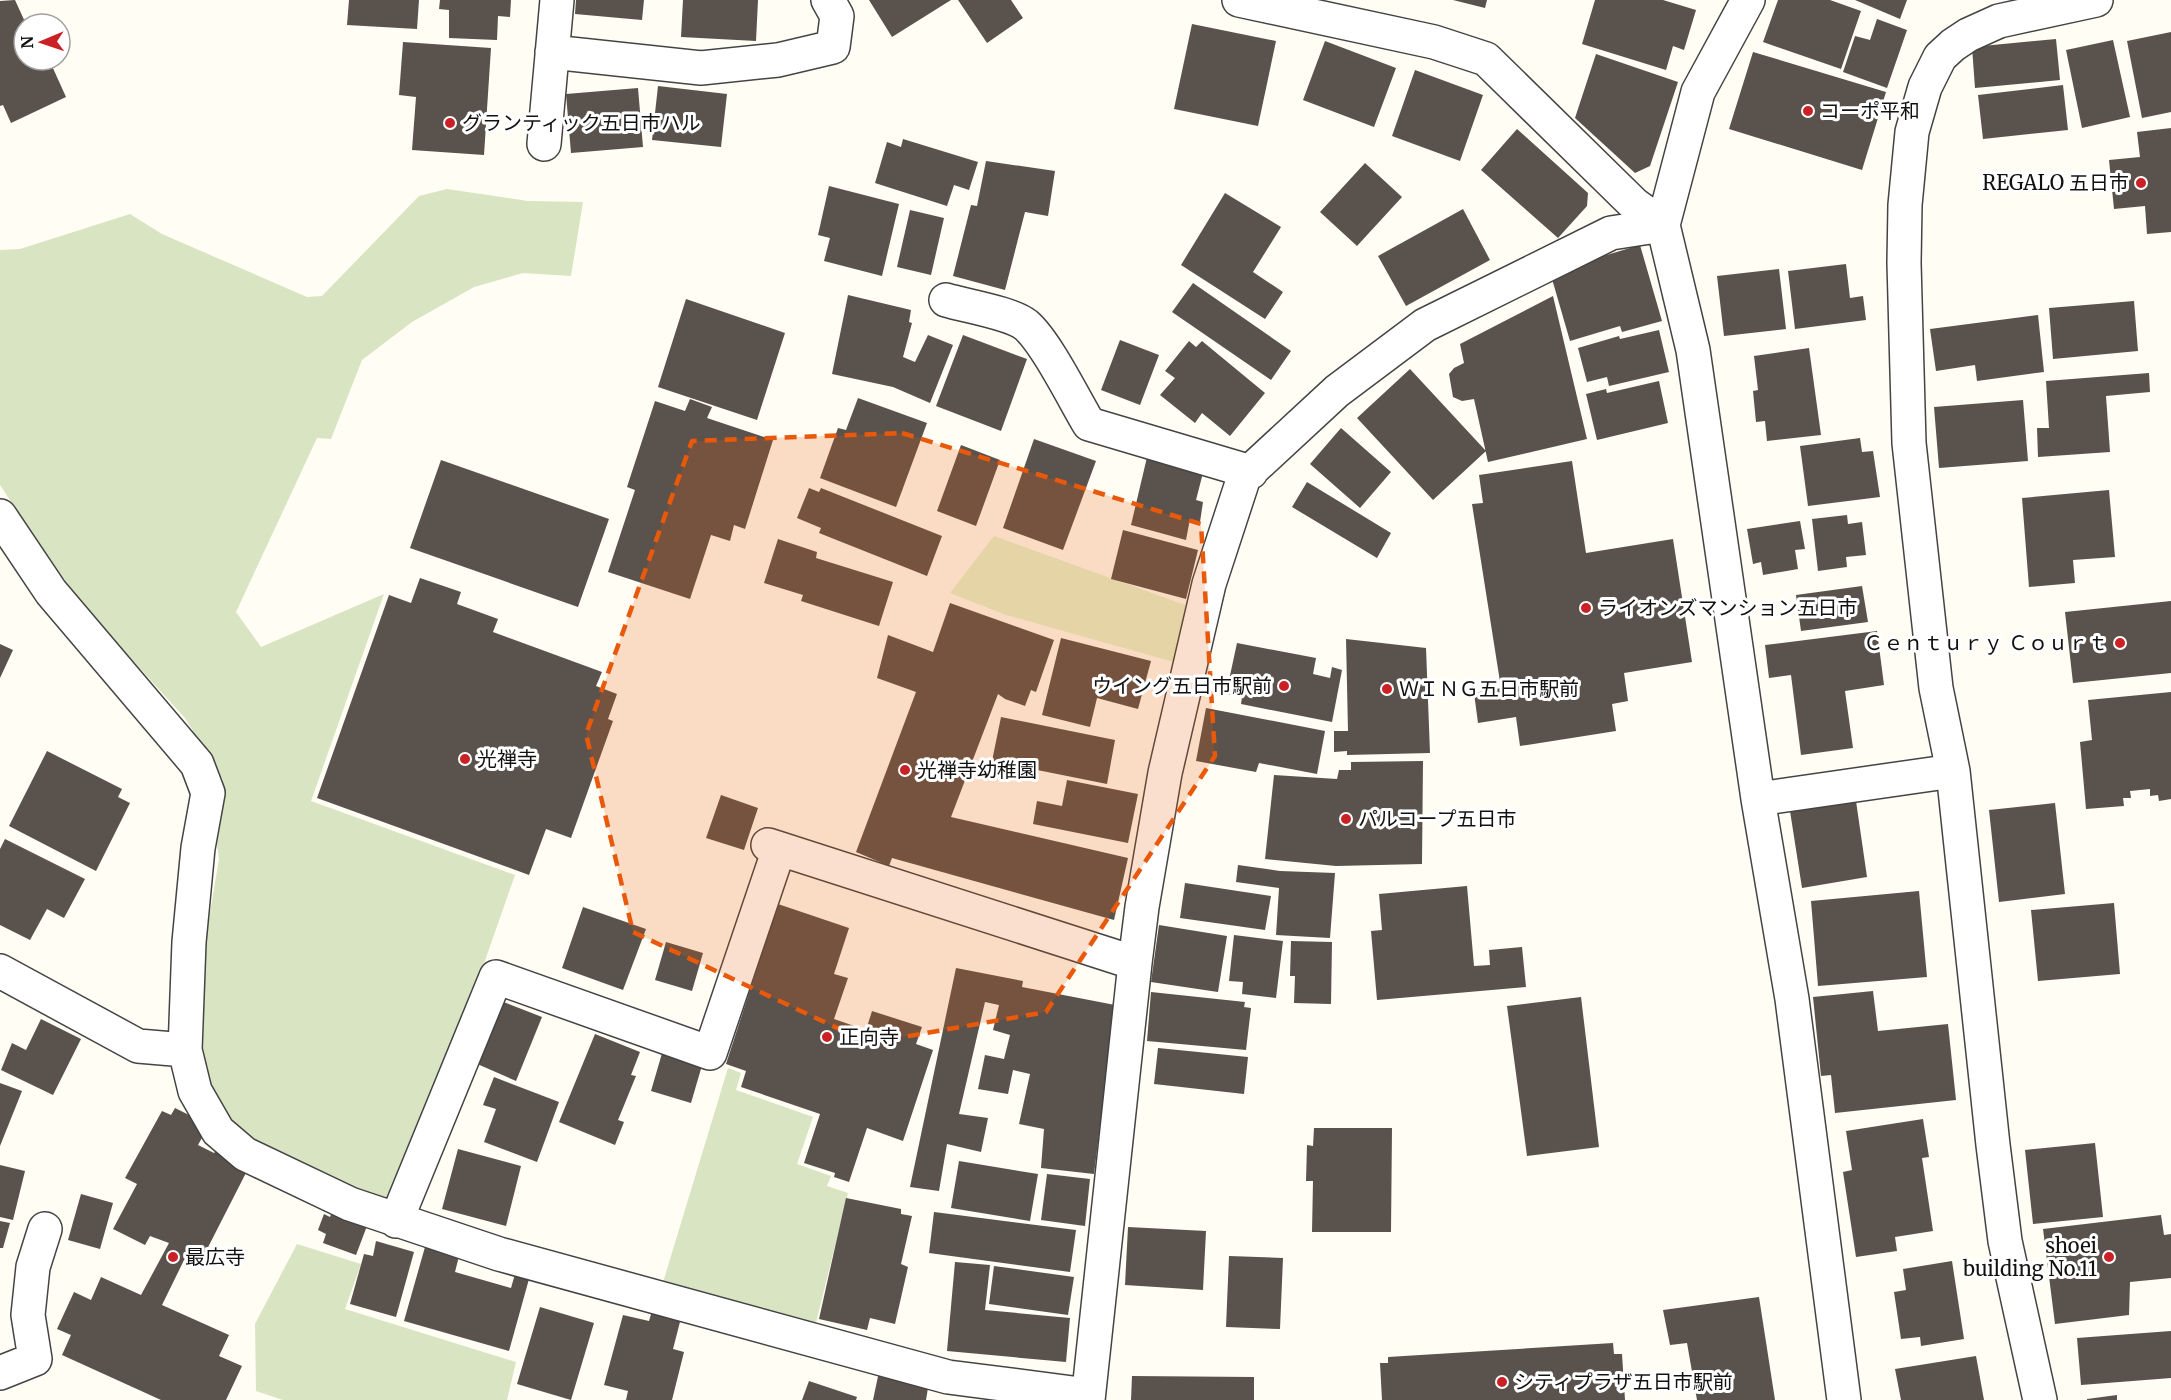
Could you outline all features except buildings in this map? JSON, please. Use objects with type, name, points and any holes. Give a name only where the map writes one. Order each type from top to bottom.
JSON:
[{"type":"street","points":[[544,144],[556,0]]},
{"type":"street","points":[[552,52],[701,68],[778,60],[833,47],[837,16],[828,0]]},
{"type":"street","points":[[1239,0],[1434,42],[1486,60],[1635,205],[1663,225]]},
{"type":"street","points":[[1748,0],[1698,92],[1663,225],[1693,350],[1758,799],[1792,999],[1844,1400]]},
{"type":"street","points":[[2040,1400],[2005,1241],[1953,771],[1936,687],[1909,443],[1904,263],[1910,143],[1925,87],[1940,57],[1953,45],[1999,21],[2096,0]]},
{"type":"street","points":[[0,516],[51,592],[197,764],[208,792],[198,848],[189,942],[185,1050],[195,1091],[218,1131],[245,1154],[350,1204],[499,1254],[948,1377],[1088,1398],[1142,907],[1165,773],[1209,584],[1245,477],[1337,391],[1425,325],[1611,233],[1663,225]]},
{"type":"street","points":[[946,300],[1004,315],[1025,325],[1043,346],[1089,424],[1251,472]]},
{"type":"street","points":[[1758,799],[1953,771]]},
{"type":"street","points":[[396,1221],[496,977],[710,1053],[774,847],[1135,963]]},
{"type":"street","points":[[0,971],[138,1046],[185,1050]]},
{"type":"street","points":[[0,1373],[35,1359],[28,1315],[33,1267],[45,1229]]},
{"type":"highlighted area","points":[[902,433],[1201,524],[1215,756],[1046,1012],[869,1043],[633,932],[586,734],[692,441]]},
{"type":"green space","points":[[447,189],[528,201],[583,202],[571,276],[523,273],[474,287],[412,322],[362,360],[331,439],[317,438],[236,612],[261,647],[384,594],[311,801],[515,875],[433,1109],[390,1205],[362,1197],[225,1126],[199,1060],[204,949],[219,859],[217,844],[224,795],[223,780],[185,718],[95,619],[50,561],[0,485],[0,250],[20,249],[130,214],[162,234],[307,297],[322,296],[419,196]]},
{"type":"green space","points":[[994,536],[1188,606],[1174,662],[1006,615],[950,593]]},
{"type":"green space","points":[[728,1068],[741,1073],[736,1090],[813,1117],[797,1164],[831,1176],[827,1186],[848,1193],[814,1331],[661,1289]]},
{"type":"green space","points":[[297,1244],[361,1264],[345,1309],[516,1362],[507,1400],[283,1400],[256,1391],[255,1324]]},
{"type":"place","name":"コーポ平和","points":[[1808,111]]},
{"type":"place","name":"グランティック五日市ハル","points":[[450,123]]},
{"type":"place","name":"REGALO 五日市","points":[[2141,183]]},
{"type":"place","name":"ライオンズマンション五日市","points":[[1586,608]]},
{"type":"place","name":"Ｃｅｎｔｕｒｙ Ｃｏｕｒｔ","points":[[2120,643]]},
{"type":"place","name":"ウイング五日市駅前","points":[[1284,686]]},
{"type":"place","name":"ＷＩＮＧ五日市駅前","points":[[1387,689]]},
{"type":"place","name":"光禅寺","points":[[465,759]]},
{"type":"place","name":"光禅寺幼稚園","points":[[905,770]]},
{"type":"place","name":"パルコープ五日市","points":[[1346,819]]},
{"type":"place","name":"正向寺","points":[[827,1037]]},
{"type":"place","name":"最広寺","points":[[173,1257]]},
{"type":"place","name":"shoei building No.11","points":[[2109,1257]]},
{"type":"place","name":"シティプラザ五日市駅前","points":[[1502,1382]]}]
